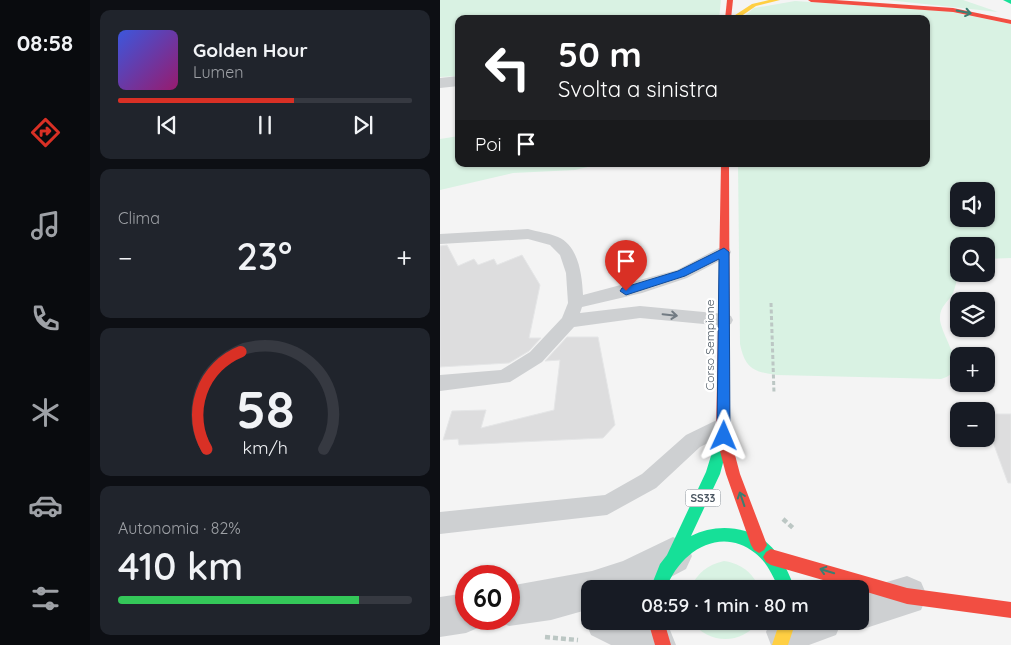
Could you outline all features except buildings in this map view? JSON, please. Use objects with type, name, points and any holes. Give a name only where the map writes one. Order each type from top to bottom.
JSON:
[{"type":"main road","points":[[728,15],[730,0]]},
{"type":"main road","points":[[738,15],[754,4],[777,0]]},
{"type":"main road","points":[[811,0],[953,10],[1011,22]]},
{"type":"main road","points":[[1001,3],[1011,2]]},
{"type":"main road","points":[[1001,3],[1011,10]]},
{"type":"main road","name":"Corso Sempione","points":[[666,572],[700,505],[713,474],[723,431],[725,167]]},
{"type":"main road","name":"Corso Sempione","points":[[723,431],[733,474],[759,545]]},
{"type":"main road","name":"SS33","points":[[666,572],[690,542],[707,535],[724,533],[742,536],[759,545],[771,557],[784,580]]},
{"type":"main road","points":[[771,557],[907,596],[1011,610]]},
{"type":"main road","points":[[659,630],[663,645]]},
{"type":"street","points":[[440,83],[455,81]]},
{"type":"street","points":[[623,580],[635,576],[666,572]]},
{"type":"street","points":[[520,604],[551,600],[581,592]]},
{"type":"street","points":[[869,607],[907,596]]},
{"type":"street","points":[[551,600],[581,611]]},
{"type":"street","points":[[440,616],[455,614]]},
{"type":"street","points":[[624,630],[656,645]]},
{"type":"lane","points":[[440,239],[528,234],[554,241],[567,253],[574,273],[576,303],[569,321],[536,357],[504,377],[440,383]]},
{"type":"lane","points":[[576,303],[642,287],[682,274],[724,252]]},
{"type":"lane","points":[[569,321],[640,312],[725,320]]},
{"type":"lane","points":[[440,523],[607,505],[649,480],[694,441],[723,431]]},
{"type":"path","points":[[771,303],[774,394]]},
{"type":"green space","points":[[440,0],[721,0],[719,15],[455,15],[455,76],[440,77]]},
{"type":"green space","points":[[887,0],[963,0],[998,12]]},
{"type":"green space","points":[[795,1],[947,11],[1011,24],[1011,258],[995,259],[995,237],[950,237],[950,282],[956,282],[953,292],[950,292],[950,297],[942,308],[940,315],[942,328],[950,347],[950,375],[941,379],[777,375],[756,370],[748,364],[740,344],[738,167],[930,167],[930,15],[746,15],[754,8]]},
{"type":"green space","points":[[455,137],[455,167],[588,167],[575,170],[513,173],[440,190],[440,139]]},
{"type":"green space","points":[[724,561],[736,564],[750,573],[755,580],[695,580],[703,570]]},
{"type":"green space","points":[[700,630],[750,630],[735,638],[725,639]]},
{"type":"traffic: fast","points":[[1006,0],[1011,2]]},
{"type":"traffic: fast","points":[[674,554],[713,474],[723,437]]},
{"type":"traffic: fast","points":[[661,580],[667,567],[688,546],[711,536],[724,535],[736,536],[760,547],[773,561],[783,580]]},
{"type":"traffic: slow","points":[[738,15],[754,5],[777,0]]},
{"type":"traffic: slow","points":[[780,645],[785,630]]},
{"type":"traffic: jam","points":[[728,15],[730,0]]},
{"type":"traffic: jam","points":[[811,0],[953,10],[1011,22]]},
{"type":"traffic: jam","points":[[725,167],[723,436],[733,474],[759,545]]},
{"type":"traffic: jam","points":[[771,557],[907,596],[1011,610]]},
{"type":"traffic: jam","points":[[659,630],[663,645]]},
{"type":"route","points":[[626,291],[682,274],[724,252],[724,436]]}]
